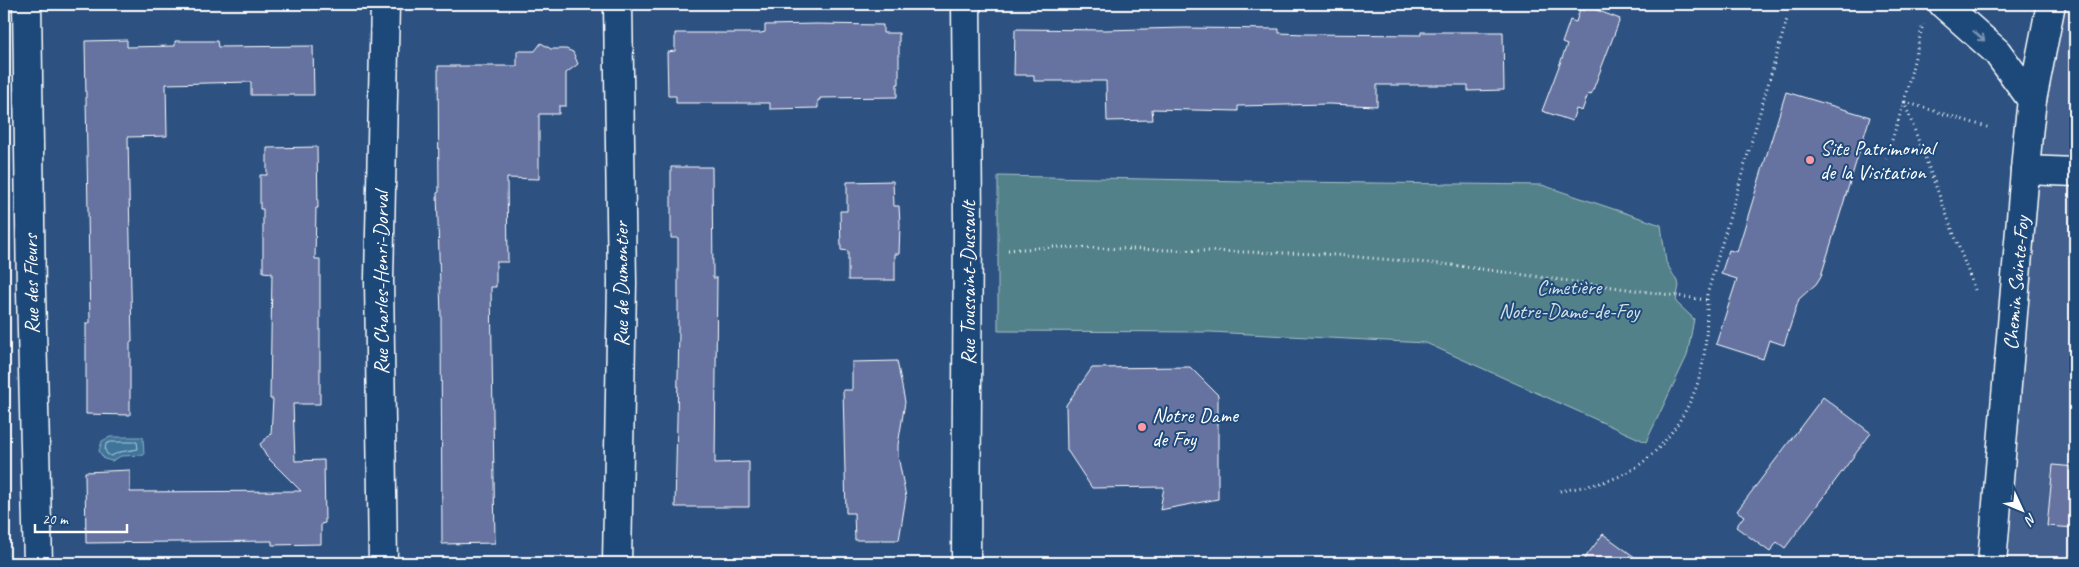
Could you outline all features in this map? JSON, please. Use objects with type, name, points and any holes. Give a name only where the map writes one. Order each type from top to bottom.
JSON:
[{"type":"street","name":"Rue des Fleurs","points":[[28,4],[31,291],[38,563]]},
{"type":"street","name":"Rue Charles-Henri-Dorval","points":[[383,563],[379,279],[385,4]]},
{"type":"street","name":"Rue de Dumontier","points":[[617,563],[622,284],[618,4]]},
{"type":"street","name":"Rue Toussaint-Dussault","points":[[966,4],[968,219],[966,563]]},
{"type":"street","points":[[1943,4],[1997,52],[2032,100]]},
{"type":"street","name":"Chemin Sainte-Foy","points":[[1992,563],[2032,100],[2051,4]]},
{"type":"street","points":[[2025,170],[2075,172]]},
{"type":"path","points":[[1560,491],[1600,482],[1629,472],[1656,453],[1673,432],[1691,397],[1701,373],[1706,342],[1707,300],[1712,274],[1787,19]]},
{"type":"path","points":[[1886,158],[1904,102],[1923,24]]},
{"type":"path","points":[[1904,102],[1990,128]]},
{"type":"path","points":[[1904,102],[1975,290]]},
{"type":"path","points":[[1008,250],[1054,247],[1323,254],[1452,265],[1707,300]]},
{"type":"shaded area","points":[[2051,4],[2075,4],[2075,563],[1992,563]]},
{"type":"green space","name":"Cimetière Notre-Dame-de-Foy","points":[[998,176],[1542,185],[1661,225],[1666,262],[1679,285],[1676,302],[1694,319],[1687,356],[1646,442],[1426,343],[1210,332],[998,331]]},
{"type":"water","points":[[110,437],[143,437],[144,455],[121,456],[112,461],[104,459],[99,451],[102,441]]},
{"type":"building","points":[[1586,6],[1620,19],[1591,95],[1588,94],[1582,111],[1576,109],[1572,121],[1542,111],[1567,45],[1562,43],[1570,20],[1576,22],[1580,9],[1584,11]]},
{"type":"building","points":[[765,25],[883,25],[883,33],[899,33],[899,84],[897,84],[897,97],[820,98],[818,100],[818,108],[770,109],[770,103],[676,103],[676,96],[668,96],[667,52],[675,51],[675,33],[761,33],[765,32]]},
{"type":"building","points":[[1184,28],[1279,29],[1279,33],[1305,34],[1421,35],[1421,32],[1503,32],[1504,90],[1468,91],[1468,85],[1377,85],[1377,106],[1329,104],[1238,106],[1238,111],[1152,109],[1153,120],[1107,121],[1106,81],[1034,81],[1034,75],[1014,75],[1015,29],[1105,30]]},
{"type":"building","points":[[127,40],[127,47],[175,46],[175,41],[217,41],[218,47],[313,46],[314,95],[251,95],[251,82],[166,84],[167,136],[128,137],[132,342],[130,342],[130,415],[86,414],[86,323],[90,323],[85,41]]},
{"type":"building","points":[[541,43],[551,49],[566,49],[573,52],[578,64],[566,73],[566,106],[559,106],[559,114],[539,114],[539,179],[507,178],[508,262],[496,262],[496,287],[491,287],[495,543],[442,544],[441,316],[437,193],[439,192],[438,66],[517,66],[517,51],[535,51]]},
{"type":"building","points":[[1786,92],[1870,117],[1821,276],[1816,284],[1799,299],[1784,345],[1769,340],[1763,359],[1716,344],[1737,279],[1721,274],[1729,250],[1737,252]]},
{"type":"building","points":[[317,147],[318,208],[316,208],[315,259],[320,259],[320,404],[293,404],[295,461],[324,460],[325,523],[321,524],[321,544],[272,545],[272,541],[86,543],[85,472],[130,470],[130,492],[301,491],[266,456],[260,444],[271,434],[273,399],[270,399],[272,273],[263,272],[263,209],[260,209],[260,175],[267,175],[267,148]]},
{"type":"building","points":[[671,167],[712,167],[713,278],[717,278],[715,463],[749,462],[749,507],[675,507],[679,333],[678,238],[671,238]]},
{"type":"building","points":[[893,181],[894,206],[899,206],[900,224],[899,254],[895,254],[895,280],[848,280],[848,251],[841,250],[840,211],[847,211],[847,182]]},
{"type":"building","points":[[897,361],[905,402],[898,456],[906,497],[899,540],[855,540],[854,513],[846,513],[843,390],[852,390],[852,362]]},
{"type":"building","name":"Notre Dame de Foy","points":[[1190,367],[1218,395],[1218,499],[1160,510],[1164,487],[1092,488],[1067,450],[1066,405],[1092,368]]},
{"type":"building","points":[[1823,397],[1871,433],[1785,548],[1777,542],[1770,552],[1736,527],[1744,516],[1737,511]]},
{"type":"building","points":[[2053,465],[2075,467],[2075,528],[2047,526]]},
{"type":"building","points":[[1603,534],[1643,563],[1581,563]]},
{"type":"place","name":"Site Patrimonial de la Visitation","points":[[1810,160]]},
{"type":"place","name":"Notre Dame de Foy","points":[[1142,427]]}]
